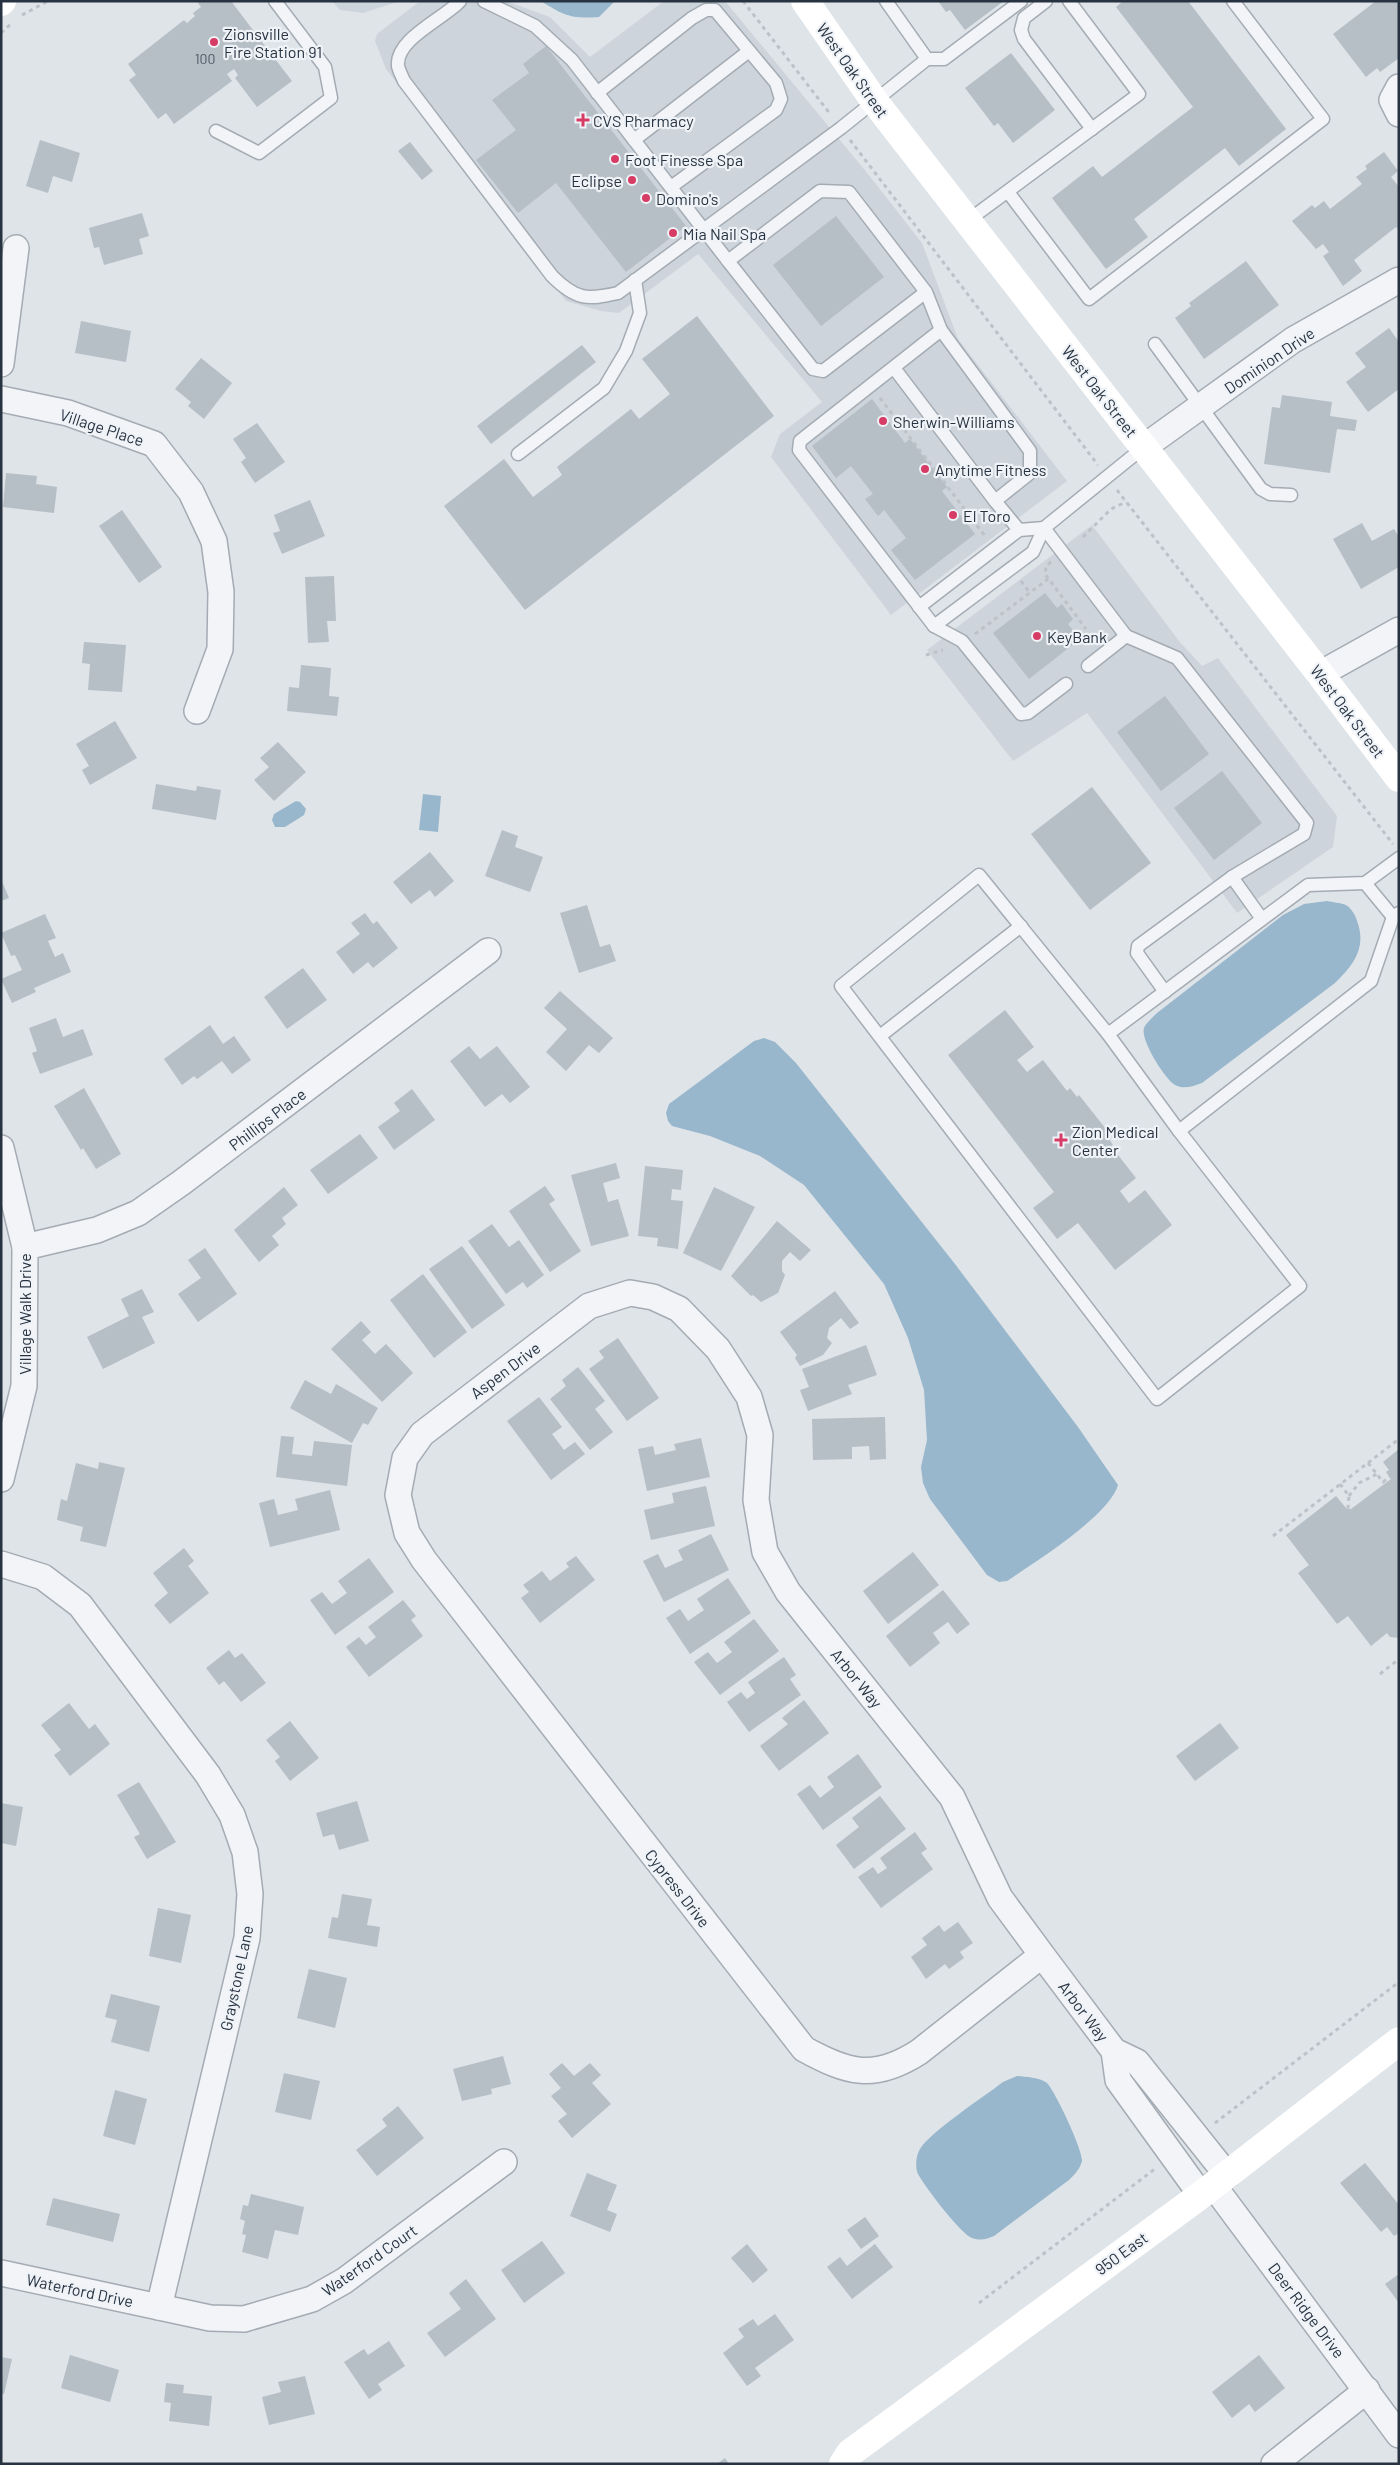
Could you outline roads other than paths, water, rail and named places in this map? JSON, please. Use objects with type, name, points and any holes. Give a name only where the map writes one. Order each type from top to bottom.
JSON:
[{"type":"main road","name":"West Oak Street","points":[[805,1],[874,102],[966,222],[1144,447],[1399,778]]},
{"type":"main road","name":"950 East","points":[[843,2464],[850,2453],[1214,2185],[1399,2041]]},
{"type":"street","points":[[1399,87],[1392,100],[1399,114]]},
{"type":"street","points":[[1,364],[16,248]]},
{"type":"street","name":"Dominion Drive","points":[[1144,447],[1293,340],[1399,280]]},
{"type":"street","name":"Village Place","points":[[1,399],[68,414],[154,444],[191,492],[214,541],[221,592],[220,649],[197,711]]},
{"type":"street","points":[[1320,674],[1399,630]]},
{"type":"street","name":"Phillips Place","points":[[26,1247],[98,1230],[138,1213],[181,1184],[488,951]]},
{"type":"street","name":"Village Walk Drive","points":[[1,1148],[26,1247],[24,1386],[1,1479]]},
{"type":"street","name":"Aspen Drive","points":[[398,1495],[405,1458],[422,1434],[589,1306],[630,1293],[653,1297]]},
{"type":"street","name":"Arbor Way","points":[[653,1297],[679,1309],[718,1349],[749,1397],[760,1435],[756,1500],[765,1552],[788,1592],[952,1797],[1000,1898],[1114,2051],[1137,2062],[1214,2185]]},
{"type":"street","name":"Cypress Drive","points":[[398,1495],[407,1533],[424,1560],[804,2050],[836,2067],[872,2071],[897,2066],[919,2052],[1042,1955]]},
{"type":"street","name":"Graystone Lane","points":[[1,1564],[43,1577],[80,1605],[208,1775],[232,1815],[245,1852],[250,1894],[247,1938],[159,2307]]},
{"type":"street","name":"Arbor Way","points":[[1114,2051],[1118,2080],[1214,2185]]},
{"type":"street","name":"Waterford Court","points":[[159,2307],[210,2318],[244,2319],[312,2299],[344,2281],[504,2162]]},
{"type":"street","name":"Deer Ridge Drive","points":[[1214,2185],[1399,2435]]},
{"type":"street","name":"Waterford Drive","points":[[1,2274],[159,2307]]},
{"type":"street","points":[[1274,2464],[1367,2390]]},
{"type":"lane","points":[[216,131],[259,153],[331,98],[325,67],[275,1]]},
{"type":"lane","points":[[460,1],[411,38],[398,64],[404,81],[552,276],[567,291],[592,299],[618,293],[841,128],[928,59],[944,59],[1021,1]]},
{"type":"lane","points":[[484,1],[535,26],[572,60],[813,369],[823,371],[926,292]]},
{"type":"lane","points":[[886,1],[928,59]]},
{"type":"lane","points":[[1046,1],[1024,18],[1021,30],[1024,39],[1092,129]]},
{"type":"lane","points":[[966,222],[1139,94],[1069,1]]},
{"type":"lane","points":[[1008,192],[1089,299],[1323,119],[1233,1]]},
{"type":"lane","points":[[597,93],[692,18],[706,10],[715,10],[776,83],[781,99],[776,110],[671,188]]},
{"type":"lane","points":[[634,140],[749,51]]},
{"type":"lane","points":[[728,261],[820,191],[849,192],[926,292],[941,330],[1030,450],[1030,473],[996,501]]},
{"type":"lane","points":[[518,454],[604,388],[626,351],[640,312],[635,280]]},
{"type":"lane","points":[[941,330],[800,441],[799,450],[934,626],[962,640],[1020,714],[1028,713],[1066,684]]},
{"type":"lane","points":[[1155,344],[1261,489],[1279,496],[1291,495]]},
{"type":"lane","points":[[894,368],[1019,530]]},
{"type":"lane","points":[[934,626],[1033,552],[1044,528],[1144,447]]},
{"type":"lane","points":[[919,607],[1019,530],[1044,528]]},
{"type":"lane","points":[[1044,528],[1126,636],[1177,658],[1307,823],[1304,834],[1232,877],[1138,946],[1137,953],[1165,992]]},
{"type":"lane","points":[[1088,666],[1126,636]]},
{"type":"lane","points":[[1108,1034],[1308,885],[1365,883],[1399,858]]},
{"type":"lane","points":[[979,875],[1108,1034],[1179,1131],[1300,1286],[1157,1399],[841,986],[979,875]]},
{"type":"lane","points":[[1232,877],[1262,919]]},
{"type":"lane","points":[[1179,1131],[1371,981],[1396,915],[1365,883]]},
{"type":"lane","points":[[880,1036],[1021,926]]},
{"type":"water","points":[[541,1],[615,1],[599,17],[590,18],[569,15]]},
{"type":"water","points":[[423,794],[441,796],[438,832],[419,830]]},
{"type":"water","points":[[296,801],[300,802],[306,809],[304,815],[285,827],[275,827],[272,820],[274,814]]},
{"type":"water","points":[[1327,901],[1346,905],[1354,915],[1360,930],[1357,955],[1348,969],[1335,983],[1202,1083],[1188,1087],[1175,1085],[1149,1050],[1144,1034],[1144,1028],[1148,1022],[1283,915],[1304,904]]},
{"type":"water","points":[[764,1038],[775,1042],[796,1063],[955,1264],[1078,1427],[1118,1485],[1112,1497],[1101,1510],[1070,1538],[1007,1581],[999,1582],[987,1575],[930,1499],[923,1483],[921,1467],[927,1440],[924,1390],[908,1338],[884,1284],[804,1185],[760,1156],[710,1136],[672,1126],[668,1121],[666,1113],[669,1104],[754,1041]]},
{"type":"water","points":[[1017,2076],[1036,2078],[1047,2083],[1051,2088],[1068,2121],[1078,2145],[1082,2161],[1079,2169],[1069,2180],[994,2236],[975,2239],[967,2235],[960,2228],[935,2199],[918,2174],[916,2162],[920,2149],[935,2133],[1003,2082]]},
{"type":"place","name":"Zionsville Fire Station 91","points":[[214,42]]},
{"type":"place","name":"CVS Pharmacy","points":[[583,120]]},
{"type":"place","name":"Foot Finesse Spa","points":[[615,159]]},
{"type":"place","name":"Eclipse","points":[[632,180]]},
{"type":"place","name":"Domino's","points":[[646,198]]},
{"type":"place","name":"Mia Nail Spa","points":[[673,233]]},
{"type":"place","name":"Sherwin-Williams","points":[[883,421]]},
{"type":"place","name":"Anytime Fitness","points":[[925,469]]},
{"type":"place","name":"El Toro","points":[[953,515]]},
{"type":"place","name":"KeyBank","points":[[1037,636]]},
{"type":"place","name":"Zion Medical Center","points":[[1061,1140]]}]
